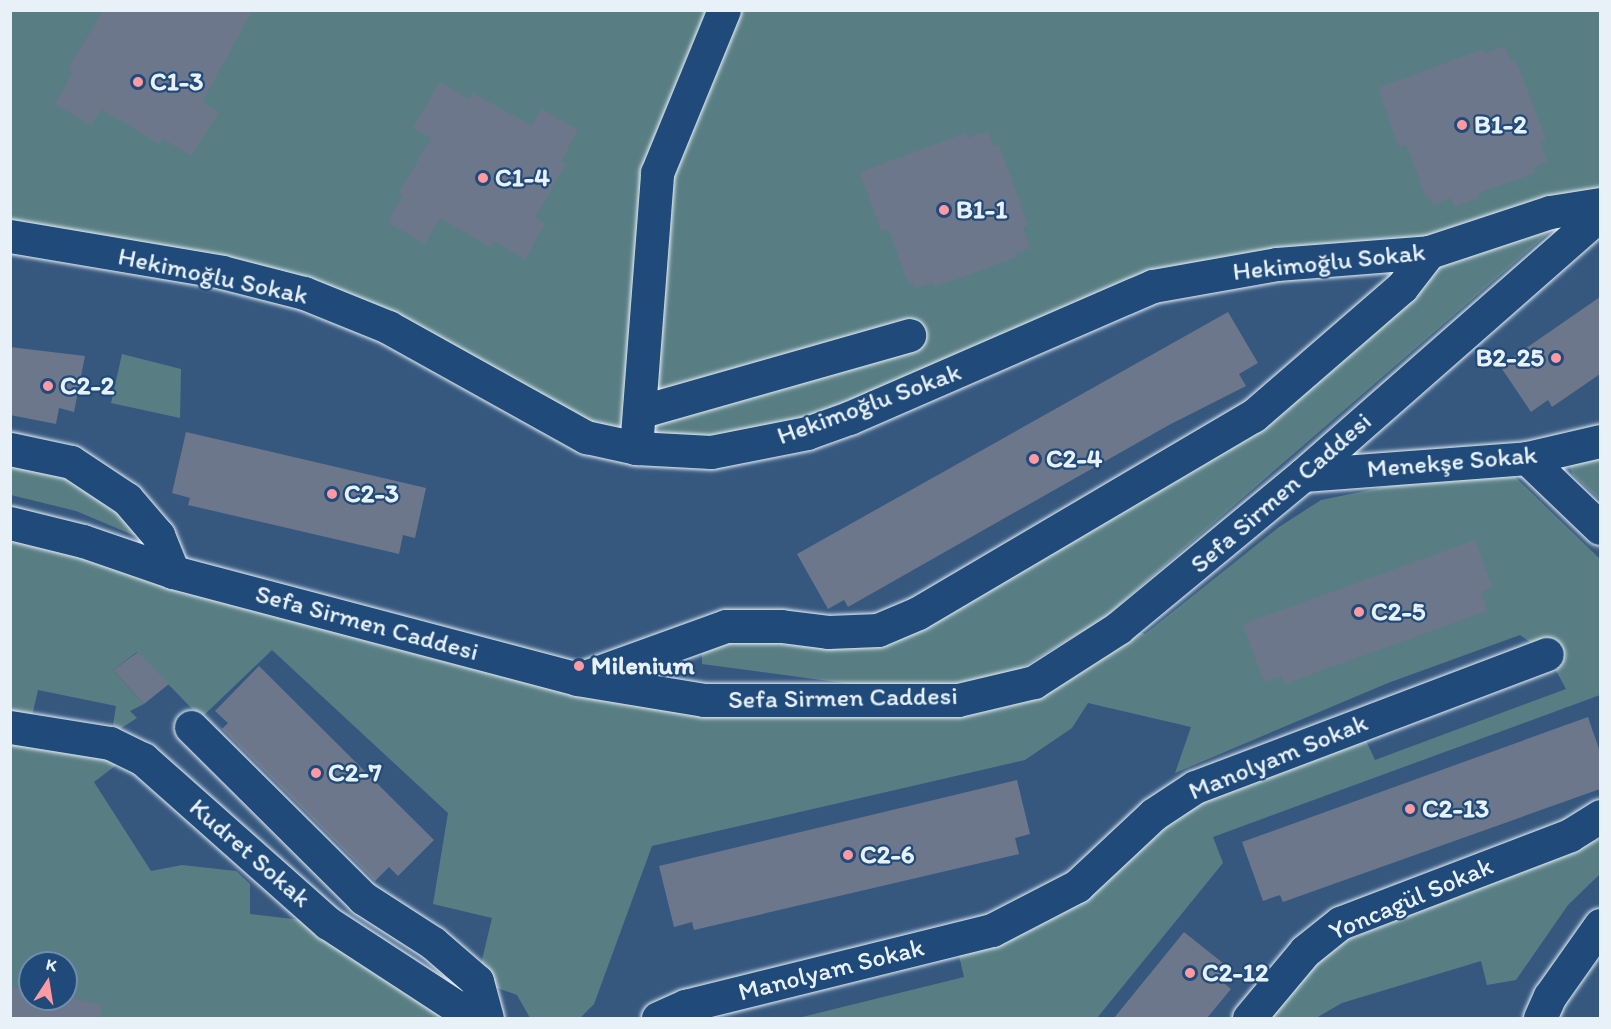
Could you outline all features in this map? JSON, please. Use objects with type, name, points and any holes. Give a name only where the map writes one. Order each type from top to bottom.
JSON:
[{"type":"street","points":[[636,448],[657,173],[724,10]]},
{"type":"street","name":"Hekimoğlu Sokak","points":[[10,236],[222,272],[304,293],[388,327],[586,437],[636,448],[711,452],[807,433],[950,376],[1153,286],[1277,264],[1430,252],[1550,212],[1600,204]]},
{"type":"street","name":"Sefa Sirmen Caddesi","points":[[10,523],[83,541],[173,572],[577,679],[704,700],[958,700],[1034,682],[1118,628],[1303,475],[1600,214]]},
{"type":"street","points":[[577,679],[726,626],[781,626],[828,633],[878,630],[918,613],[1253,416],[1402,287],[1430,252]]},
{"type":"street","points":[[639,412],[909,335]]},
{"type":"street","name":"Menekşe Sokak","points":[[1303,475],[1527,458],[1600,441]]},
{"type":"street","points":[[10,449],[71,462],[127,499],[158,535],[173,572]]},
{"type":"street","points":[[1527,458],[1600,528]]},
{"type":"street","name":"Manolyam Sokak","points":[[658,1018],[685,1006],[992,930],[1077,886],[1154,814],[1196,787],[1547,654]]},
{"type":"street","name":"Kudret Sokak","points":[[10,727],[98,741],[143,759],[328,923],[474,1018]]},
{"type":"street","points":[[191,727],[363,898],[434,944],[477,981],[487,1018]]},
{"type":"street","name":"Yoncagül Sokak","points":[[1249,1018],[1298,959],[1321,935],[1340,923],[1570,835],[1600,816]]},
{"type":"street","points":[[1540,1018],[1550,996],[1600,926]]},
{"type":"green space","points":[[11,11],[1600,11],[1600,204],[1579,207],[1104,618],[1018,670],[949,685],[866,686],[702,664],[702,636],[878,630],[1253,416],[1429,253],[1153,286],[849,418],[636,448],[388,327],[11,236]]},
{"type":"green space","points":[[122,354],[181,369],[180,418],[111,403]]},
{"type":"green space","points":[[10,449],[71,462],[161,535],[133,535],[76,511],[11,495]]},
{"type":"green space","points":[[1600,457],[1600,500],[1573,475],[1569,466],[1578,459]]},
{"type":"green space","points":[[1454,473],[1511,473],[1600,559],[1600,695],[1213,837],[1223,863],[1097,1018],[798,1018],[964,977],[955,939],[999,939],[1025,932],[1085,893],[1158,824],[1201,797],[1363,734],[1375,760],[1566,689],[1547,654],[1520,635],[1388,683],[1175,773],[1191,727],[1088,703],[1072,728],[1025,760],[652,846],[594,1004],[580,1018],[530,1018],[517,995],[477,981],[492,918],[433,904],[448,813],[272,650],[201,718],[137,652],[113,670],[144,704],[130,711],[137,718],[120,729],[113,725],[116,706],[38,690],[29,729],[132,753],[94,782],[151,871],[182,865],[236,871],[250,884],[250,914],[328,923],[474,1018],[11,1018],[10,523],[577,679],[958,700],[1118,628],[1145,634],[1279,527],[1321,500]]},
{"type":"green space","points":[[1600,839],[1600,874],[1568,905],[1516,980],[1487,985],[1481,961],[1342,1003],[1316,1018],[1264,1018],[1293,984],[1342,942]]},
{"type":"building","name":"C1-3","points":[[104,10],[253,10],[202,102],[219,112],[191,156],[162,138],[159,144],[101,109],[91,126],[55,104],[73,73],[67,70]]},
{"type":"building","name":"B1-2","points":[[1505,46],[1511,62],[1516,60],[1546,140],[1540,142],[1547,162],[1533,168],[1535,173],[1478,193],[1479,198],[1454,207],[1451,198],[1433,205],[1430,197],[1426,198],[1406,144],[1399,147],[1378,88],[1483,49],[1485,53]]},
{"type":"building","name":"C1-4","points":[[440,82],[469,99],[473,93],[532,126],[541,109],[578,130],[561,161],[566,164],[535,218],[545,224],[525,259],[494,241],[490,247],[440,218],[425,244],[387,222],[403,196],[399,193],[431,138],[413,128]]},
{"type":"building","name":"B1-1","points":[[988,131],[994,147],[999,145],[1028,225],[1023,227],[1030,248],[1015,253],[1017,257],[935,287],[933,282],[915,289],[912,282],[908,283],[888,229],[881,231],[860,172],[966,133],[968,138]]},
{"type":"building","name":"B2-25","points":[[1600,297],[1600,374],[1552,407],[1548,400],[1531,412],[1500,366]]},
{"type":"building","name":"C2-4","points":[[1228,312],[1258,363],[1239,374],[1246,386],[1169,425],[848,607],[844,600],[828,609],[797,554]]},
{"type":"building","name":"C2-2","points":[[10,347],[85,356],[74,412],[59,408],[56,424],[10,415]]},
{"type":"building","name":"C2-3","points":[[186,432],[426,488],[415,538],[403,535],[399,554],[188,505],[190,498],[172,493]]},
{"type":"building","name":"C2-5","points":[[1475,540],[1492,587],[1481,592],[1487,611],[1284,684],[1282,676],[1264,682],[1243,624]]},
{"type":"building","points":[[138,652],[169,684],[144,704],[113,670]]},
{"type":"building","name":"C2-7","points":[[259,666],[434,840],[398,876],[389,867],[375,881],[222,729],[228,723],[215,711]]},
{"type":"building","name":"C2-13","points":[[1588,717],[1600,752],[1600,789],[1283,902],[1280,895],[1263,901],[1242,842]]},
{"type":"building","name":"C2-6","points":[[1017,780],[1030,834],[1015,838],[1019,854],[694,930],[692,922],[674,927],[659,866]]},
{"type":"building","name":"C2-12","points":[[1184,932],[1228,967],[1219,979],[1231,989],[1207,1018],[1114,1018]]},
{"type":"building","points":[[10,987],[18,988],[18,1011],[78,1011],[78,1000],[102,1005],[100,1018],[10,1018]]},
{"type":"place","name":"C1-3","points":[[138,82]]},
{"type":"place","name":"B1-2","points":[[1462,125]]},
{"type":"place","name":"C1-4","points":[[483,178]]},
{"type":"place","name":"B1-1","points":[[944,210]]},
{"type":"place","name":"B2-25","points":[[1556,358]]},
{"type":"place","name":"C2-2","points":[[48,386]]},
{"type":"place","name":"C2-4","points":[[1034,459]]},
{"type":"place","name":"C2-3","points":[[332,494]]},
{"type":"place","name":"C2-5","points":[[1359,612]]},
{"type":"place","name":"Milenium","points":[[579,666]]},
{"type":"place","name":"C2-7","points":[[316,773]]},
{"type":"place","name":"C2-13","points":[[1410,809]]},
{"type":"place","name":"C2-6","points":[[848,855]]},
{"type":"place","name":"C2-12","points":[[1190,973]]}]
